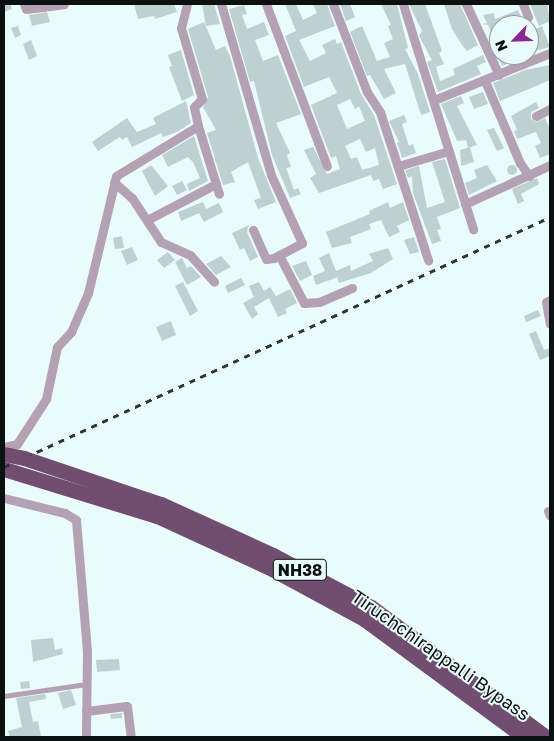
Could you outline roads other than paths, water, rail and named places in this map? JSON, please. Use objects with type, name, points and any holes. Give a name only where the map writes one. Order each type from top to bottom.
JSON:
[{"type":"highway","name":"Tiruchchirappalli Bypass","points":[[4,454],[24,458],[161,504],[322,581],[371,607],[546,737]]},
{"type":"highway","name":"Tiruchchirappalli Bypass","points":[[8,470],[157,516],[268,567],[364,619],[524,737]]},
{"type":"street","points":[[24,4],[26,9],[64,4]]},
{"type":"street","points":[[187,4],[181,28],[202,99],[194,107],[219,194]]},
{"type":"street","points":[[222,4],[270,174],[301,240],[300,246],[266,259],[253,230]]},
{"type":"street","points":[[266,4],[327,166]]},
{"type":"street","points":[[333,4],[367,92],[380,112],[428,260]]},
{"type":"street","points":[[403,4],[473,229]]},
{"type":"street","points":[[466,4],[499,75]]},
{"type":"street","points":[[434,100],[485,81],[550,53]]},
{"type":"street","points":[[485,81],[529,176]]},
{"type":"street","points":[[536,116],[550,109]]},
{"type":"street","points":[[4,447],[17,444],[46,399],[57,347],[71,332],[88,293],[114,182],[122,171],[198,126]]},
{"type":"street","points":[[398,166],[449,151]]},
{"type":"street","points":[[465,204],[550,165]]},
{"type":"street","points":[[114,182],[132,198],[165,246],[190,255],[214,282]]},
{"type":"street","points":[[147,220],[216,184]]},
{"type":"street","points":[[279,255],[304,303],[319,302],[352,288]]},
{"type":"street","points":[[550,300],[546,302],[550,324]]},
{"type":"street","points":[[4,498],[64,513],[76,520],[83,588],[86,737]]},
{"type":"street","points":[[86,711],[127,706],[131,737]]},
{"type":"lane","points":[[4,696],[86,684]]},
{"type":"railway","points":[[4,467],[550,217]]}]
